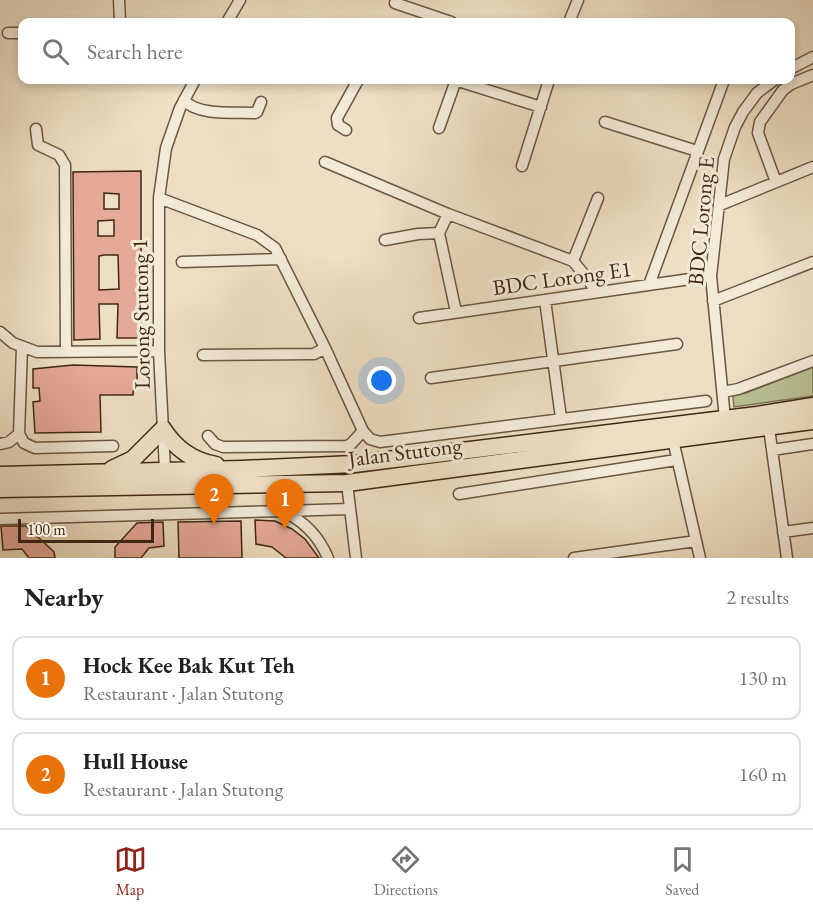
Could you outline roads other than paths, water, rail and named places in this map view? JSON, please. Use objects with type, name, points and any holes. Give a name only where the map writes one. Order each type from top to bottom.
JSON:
[{"type":"main road","name":"Jalan Stutong","points":[[0,475],[354,464],[757,415],[813,406]]},
{"type":"main road","points":[[757,415],[764,419],[769,428]]},
{"type":"main road","name":"Jalan Stutong","points":[[0,489],[347,483],[813,421]]},
{"type":"main road","points":[[99,473],[120,467],[133,459],[163,429],[173,444],[188,454],[208,463],[242,469]]},
{"type":"main road","points":[[165,470],[171,479],[178,483],[249,480],[281,484]]},
{"type":"street","points":[[119,0],[120,18]]},
{"type":"street","points":[[229,18],[240,0]]},
{"type":"street","points":[[571,18],[578,0]]},
{"type":"street","points":[[395,3],[439,18]]},
{"type":"street","points":[[8,33],[18,33]]},
{"type":"street","points":[[795,66],[813,57]]},
{"type":"street","points":[[795,82],[813,75]]},
{"type":"street","name":"Lorong Stutong 1","points":[[165,470],[159,351],[159,198],[166,148],[184,100],[193,84]]},
{"type":"street","points":[[346,130],[338,125],[337,118],[356,84]]},
{"type":"street","points":[[439,128],[455,84]]},
{"type":"street","points":[[469,84],[541,107]]},
{"type":"street","points":[[522,166],[548,84]]},
{"type":"street","points":[[649,285],[722,84]]},
{"type":"street","name":"BDC Lorong E","points":[[725,419],[711,276],[724,159],[735,127],[749,102],[769,84]]},
{"type":"street","points":[[776,182],[758,133],[760,122],[783,90],[791,84]]},
{"type":"street","points":[[184,100],[190,106],[200,110],[255,113],[261,102]]},
{"type":"street","points":[[605,122],[697,151]]},
{"type":"street","points":[[36,129],[38,145],[59,155],[65,165],[66,352]]},
{"type":"street","points":[[325,162],[448,214],[573,261],[595,292]]},
{"type":"street","points":[[720,205],[813,167]]},
{"type":"street","points":[[159,198],[256,235],[275,248],[363,431],[370,439],[380,442],[706,401]]},
{"type":"street","points":[[573,261],[598,198]]},
{"type":"street","points":[[448,214],[440,233],[456,312]]},
{"type":"street","points":[[385,240],[440,233]]},
{"type":"street","points":[[182,262],[281,260]]},
{"type":"street","points":[[713,301],[813,262]]},
{"type":"street","name":"BDC Lorong E1","points":[[419,318],[711,276]]},
{"type":"street","points":[[545,300],[561,418]]},
{"type":"street","points":[[0,332],[13,343],[37,352],[159,351]]},
{"type":"street","points":[[431,378],[677,344]]},
{"type":"street","points":[[22,347],[19,434],[24,443],[35,448],[113,446]]},
{"type":"street","points":[[203,355],[314,354],[325,348]]},
{"type":"street","points":[[723,392],[738,389],[813,361]]},
{"type":"street","points":[[769,428],[787,558]]},
{"type":"street","points":[[208,436],[215,444],[224,447],[346,446],[351,444],[363,431]]},
{"type":"street","points":[[0,444],[9,442],[19,434]]},
{"type":"street","points":[[673,440],[700,558]]},
{"type":"street","points":[[772,450],[813,444]]},
{"type":"street","points":[[459,494],[676,460]]},
{"type":"street","points":[[347,483],[356,558]]},
{"type":"street","points":[[0,519],[350,509]]},
{"type":"street","points":[[282,511],[293,516],[316,537],[328,558]]},
{"type":"street","points":[[783,532],[813,528]]},
{"type":"street","points":[[574,558],[696,541]]},
{"type":"place","name":"Hull House","points":[[214,524]]},
{"type":"place","name":"Hock Kee Bak Kut Teh","points":[[285,529]]}]
